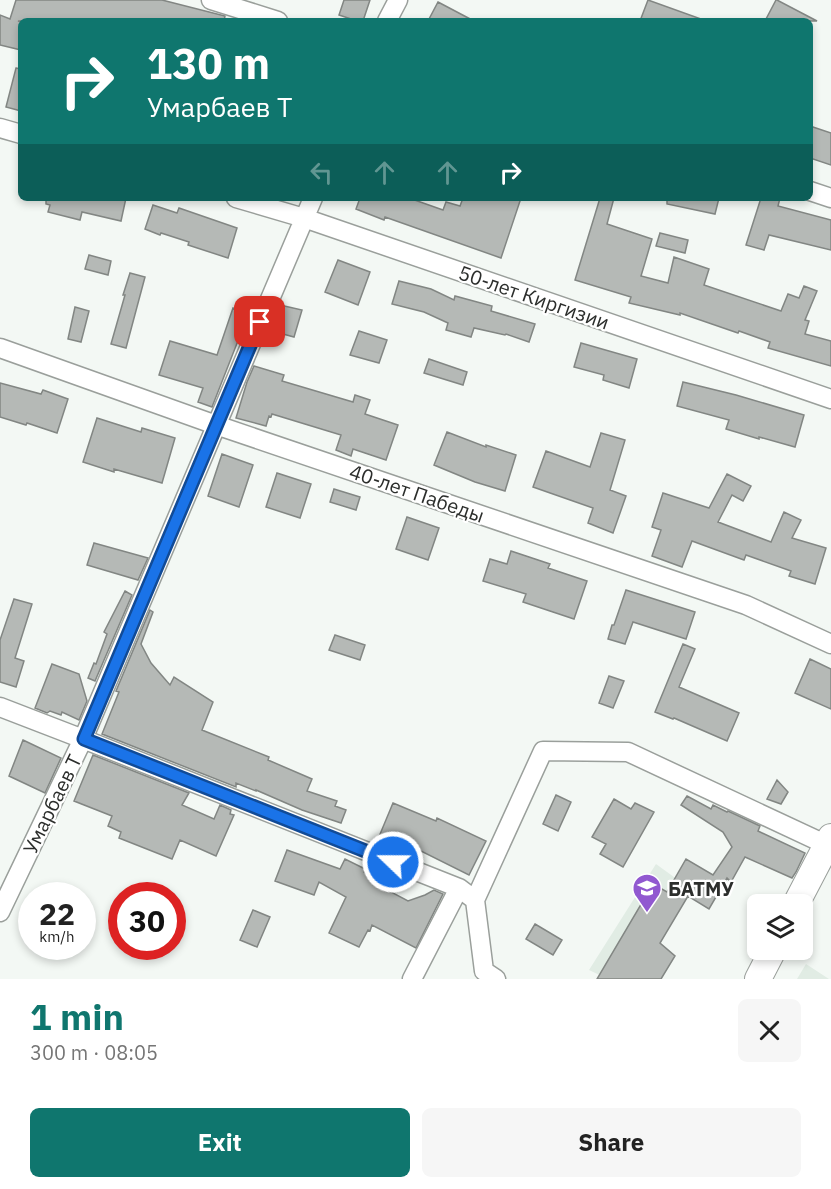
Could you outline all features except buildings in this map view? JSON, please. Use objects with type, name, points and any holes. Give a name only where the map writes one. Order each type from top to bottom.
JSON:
[{"type":"street","points":[[211,0],[268,18]]},
{"type":"street","points":[[389,18],[398,0]]},
{"type":"street","points":[[0,128],[18,133]]},
{"type":"street","points":[[813,192],[831,198]]},
{"type":"street","name":"50-лет Киргизии","points":[[246,201],[304,218],[831,399]]},
{"type":"street","name":"Умарбаев Т","points":[[0,912],[84,739],[312,201]]},
{"type":"street","name":"40-лет Пабеды","points":[[0,348],[216,425],[746,605],[831,644]]},
{"type":"street","points":[[0,707],[459,888],[475,900]]},
{"type":"street","points":[[496,979],[484,971],[475,900],[543,751],[628,752],[829,841],[801,894]]},
{"type":"street","points":[[412,979],[459,888]]},
{"type":"street","points":[[758,979],[768,960]]},
{"type":"shaded area","name":"БАТМУ","points":[[656,864],[685,885],[608,979],[589,970]]},
{"type":"shaded area","points":[[806,964],[829,979],[797,979]]},
{"type":"place","name":"БАТМУ","points":[[647,914]]},
{"type":"route","points":[[260,322],[84,739],[393,862]]}]
